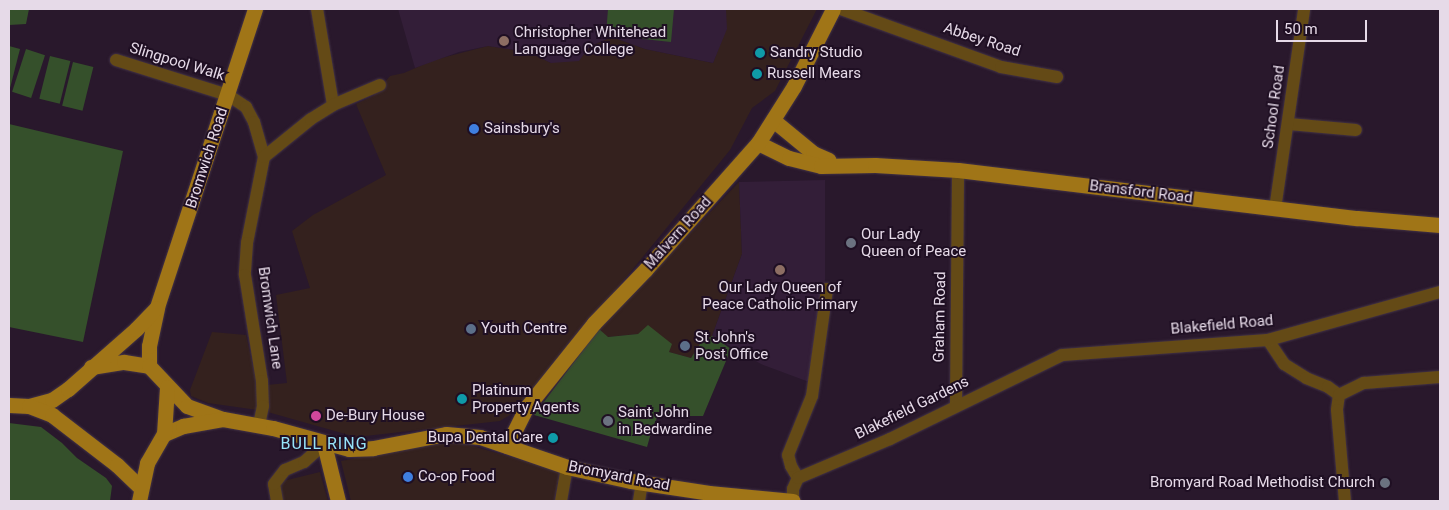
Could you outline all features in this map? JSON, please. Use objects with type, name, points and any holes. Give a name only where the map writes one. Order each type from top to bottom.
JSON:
[{"type":"main road","name":"Bromwich Road","points":[[148,366],[149,346],[157,307],[255,9]]},
{"type":"main road","name":"Malvern Road","points":[[507,446],[526,408],[594,323],[646,270],[758,143],[794,86],[833,9]]},
{"type":"main road","name":"Bransford Road","points":[[773,120],[813,153],[842,165]]},
{"type":"main road","name":"Bransford Road","points":[[758,143],[789,158],[821,166],[875,164],[958,170],[1275,209],[1440,225]]},
{"type":"main road","name":"Bromwich Road","points":[[29,406],[52,400],[68,389],[136,329],[157,307]]},
{"type":"main road","points":[[91,367],[124,362],[148,366],[186,406],[223,419]]},
{"type":"main road","points":[[140,494],[147,463],[164,434],[166,387]]},
{"type":"main road","points":[[9,405],[29,406],[52,415],[117,465],[140,494]]},
{"type":"main road","name":"Bromyard Road","points":[[223,419],[259,425],[324,444],[349,449],[373,448],[446,434],[480,437],[567,467],[642,482],[709,492],[793,501]]},
{"type":"main road","points":[[164,434],[184,426],[223,419]]},
{"type":"main road","points":[[324,444],[338,501]]},
{"type":"street","points":[[316,9],[333,105]]},
{"type":"street","name":"Abbey Road","points":[[841,9],[1001,67],[1058,76]]},
{"type":"street","name":"School Road","points":[[1275,209],[1304,9]]},
{"type":"street","name":"Slingpool Walk","points":[[116,60],[228,95]]},
{"type":"street","points":[[264,157],[311,119],[333,105],[380,85]]},
{"type":"street","name":"Bromwich Lane","points":[[228,95],[246,107],[254,122],[264,157],[247,243],[245,275],[262,381],[262,406],[259,425]]},
{"type":"street","points":[[1288,124],[1356,130]]},
{"type":"street","name":"Graham Road","points":[[956,404],[958,170]]},
{"type":"street","points":[[793,501],[793,489],[798,478],[791,466],[788,455],[812,396],[827,289]]},
{"type":"street","name":"Blakefield Road","points":[[1062,355],[1268,340],[1440,292]]},
{"type":"street","points":[[1268,340],[1284,364],[1306,378],[1328,387],[1339,395]]},
{"type":"street","name":"Blakefield Gardens","points":[[798,478],[890,439],[956,404],[1062,355]]},
{"type":"street","points":[[1339,395],[1364,383],[1440,377]]},
{"type":"street","points":[[1339,395],[1337,410],[1346,501]]},
{"type":"street","points":[[277,501],[274,484],[285,470],[304,462],[324,444]]},
{"type":"street","points":[[561,501],[567,467]]},
{"type":"street","points":[[639,501],[642,482]]},
{"type":"shaded area","name":"Christopher Whitehead Language College","points":[[398,9],[726,9],[727,29],[713,63],[645,49],[612,37],[590,46],[579,61],[551,63],[528,52],[488,46],[459,52],[415,68]]},
{"type":"shaded area","points":[[726,9],[817,9],[775,91],[752,108],[730,150],[518,410],[500,421],[356,437],[264,411],[208,403],[191,396],[190,390],[212,332],[246,335],[257,386],[287,383],[276,295],[310,288],[292,231],[313,215],[386,175],[356,104],[373,96],[390,76],[404,73],[434,60],[488,46],[528,52],[551,63],[612,37],[645,49],[713,63],[726,29]]},
{"type":"shaded area","name":"Our Lady Queen of Peace Catholic Primary","points":[[825,180],[825,286],[809,382],[761,364],[712,336],[742,254],[739,182]]},
{"type":"shaded area","points":[[739,182],[742,254],[712,336],[691,358],[669,352],[638,334],[607,337],[599,329]]},
{"type":"shaded area","points":[[451,440],[560,471],[554,501],[351,501],[341,461]]},
{"type":"shaded area","points":[[320,472],[328,501],[281,501],[279,482]]},
{"type":"green space","points":[[9,9],[29,9],[26,24],[9,25]]},
{"type":"green space","points":[[608,9],[674,9],[671,42],[606,35]]},
{"type":"green space","points":[[9,46],[20,49],[9,92]]},
{"type":"green space","points":[[26,49],[45,55],[31,98],[12,92]]},
{"type":"green space","points":[[50,56],[70,61],[60,104],[39,99]]},
{"type":"green space","points":[[73,62],[93,67],[82,111],[62,106]]},
{"type":"green space","points":[[9,124],[123,151],[83,342],[9,327]]},
{"type":"green space","points":[[648,325],[672,344],[669,352],[691,358],[700,344],[712,336],[731,349],[703,416],[658,416],[647,447],[534,415],[599,329],[608,337],[638,334]]},
{"type":"green space","points":[[9,423],[41,427],[62,443],[77,458],[106,478],[112,486],[110,501],[9,501]]},
{"type":"place","name":"Christopher Whitehead Language College","points":[[504,41]]},
{"type":"place","name":"Sandry Studio","points":[[760,53]]},
{"type":"place","name":"Russell Mears","points":[[757,74]]},
{"type":"place","name":"Sainsbury's","points":[[474,129]]},
{"type":"place","name":"Our Lady Queen of Peace","points":[[851,243]]},
{"type":"place","name":"Our Lady Queen of Peace Catholic Primary","points":[[780,270]]},
{"type":"place","name":"Youth Centre","points":[[471,329]]},
{"type":"place","name":"St John's Post Office","points":[[685,346]]},
{"type":"place","name":"Platinum Property Agents","points":[[462,399]]},
{"type":"place","name":"De-Bury House","points":[[316,416]]},
{"type":"place","name":"Saint John in Bedwardine","points":[[608,421]]},
{"type":"place","name":"Bupa Dental Care","points":[[553,438]]},
{"type":"place","name":"Co-op Food","points":[[408,477]]},
{"type":"place","name":"Bromyard Road Methodist Church","points":[[1385,483]]},
{"type":"district","name":"BULL RING","points":[[324,444]]}]
